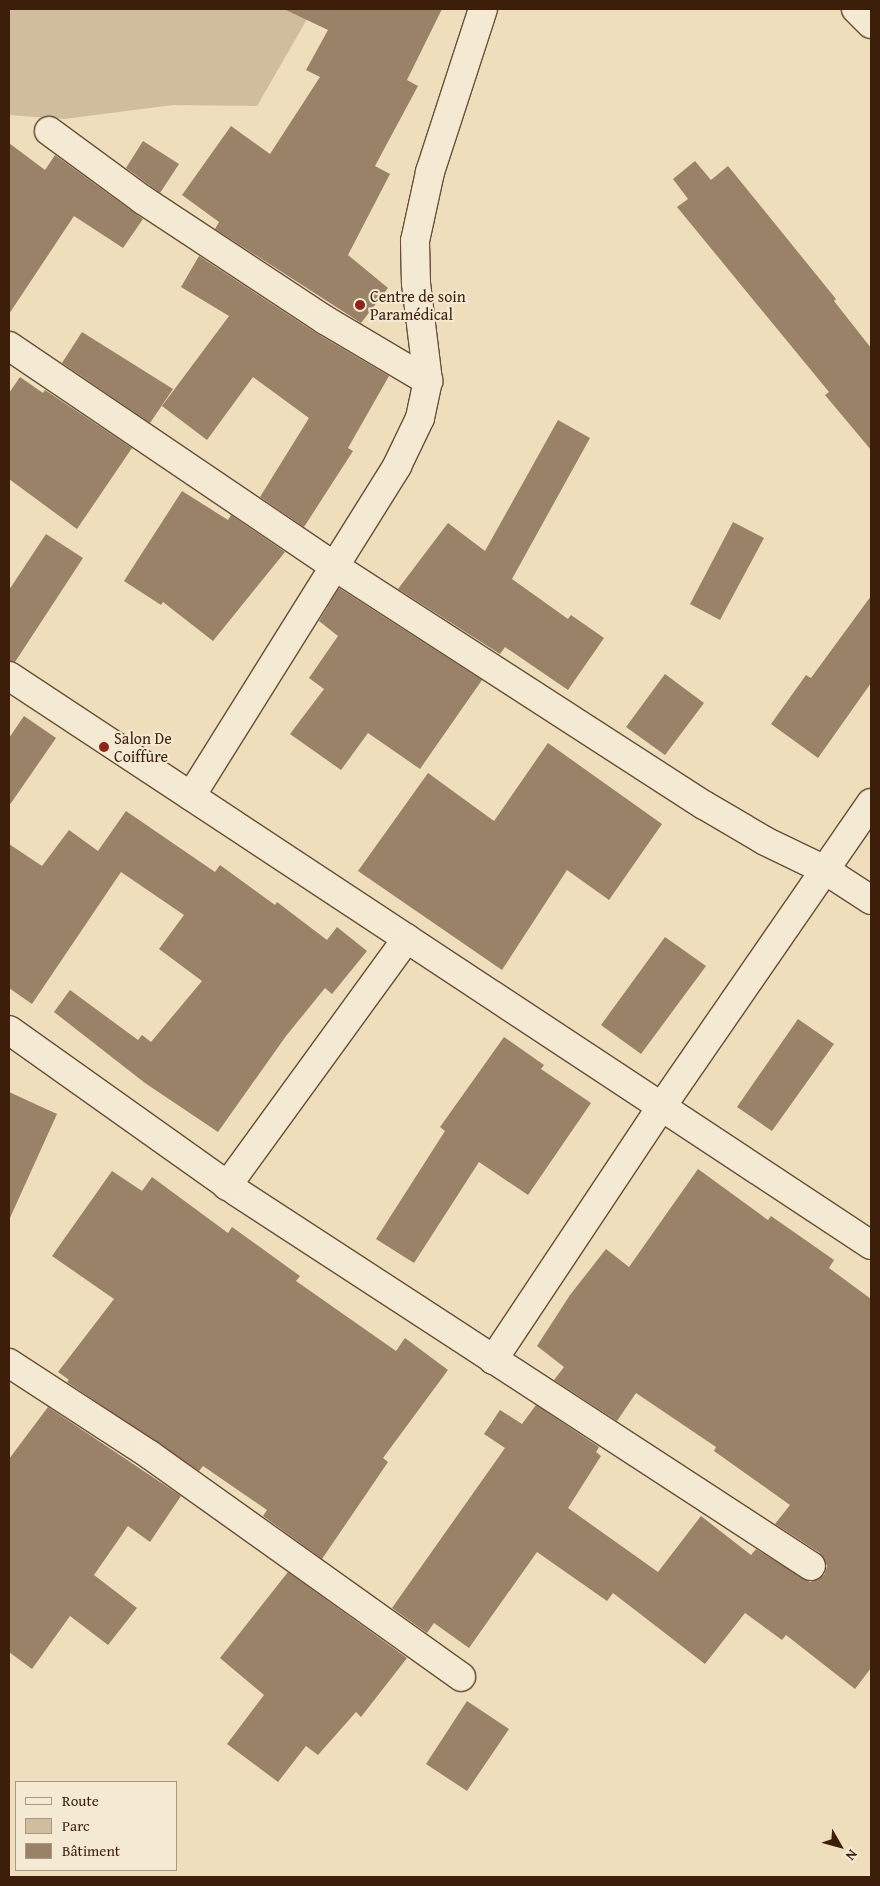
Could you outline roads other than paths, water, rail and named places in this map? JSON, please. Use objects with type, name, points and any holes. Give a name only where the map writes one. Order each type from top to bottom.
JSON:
[{"type":"street","points":[[191,796],[397,466],[420,418],[428,382],[416,283],[414,241],[430,172],[483,9]]},
{"type":"street","points":[[856,9],[871,24]]},
{"type":"street","points":[[49,131],[152,206],[325,320],[428,382]]},
{"type":"street","points":[[9,346],[334,566],[704,805],[765,841],[825,870],[871,900]]},
{"type":"street","points":[[9,676],[871,1245]]},
{"type":"street","points":[[493,1360],[662,1106],[871,803]]},
{"type":"street","points":[[227,1186],[407,938]]},
{"type":"street","points":[[9,1030],[227,1186],[811,1566]]},
{"type":"street","points":[[9,1363],[150,1455],[462,1677]]},
{"type":"place","name":"Centre de soin Paramédical","points":[[360,305]]},
{"type":"place","name":"Salon De Coiffure","points":[[104,747]]}]
